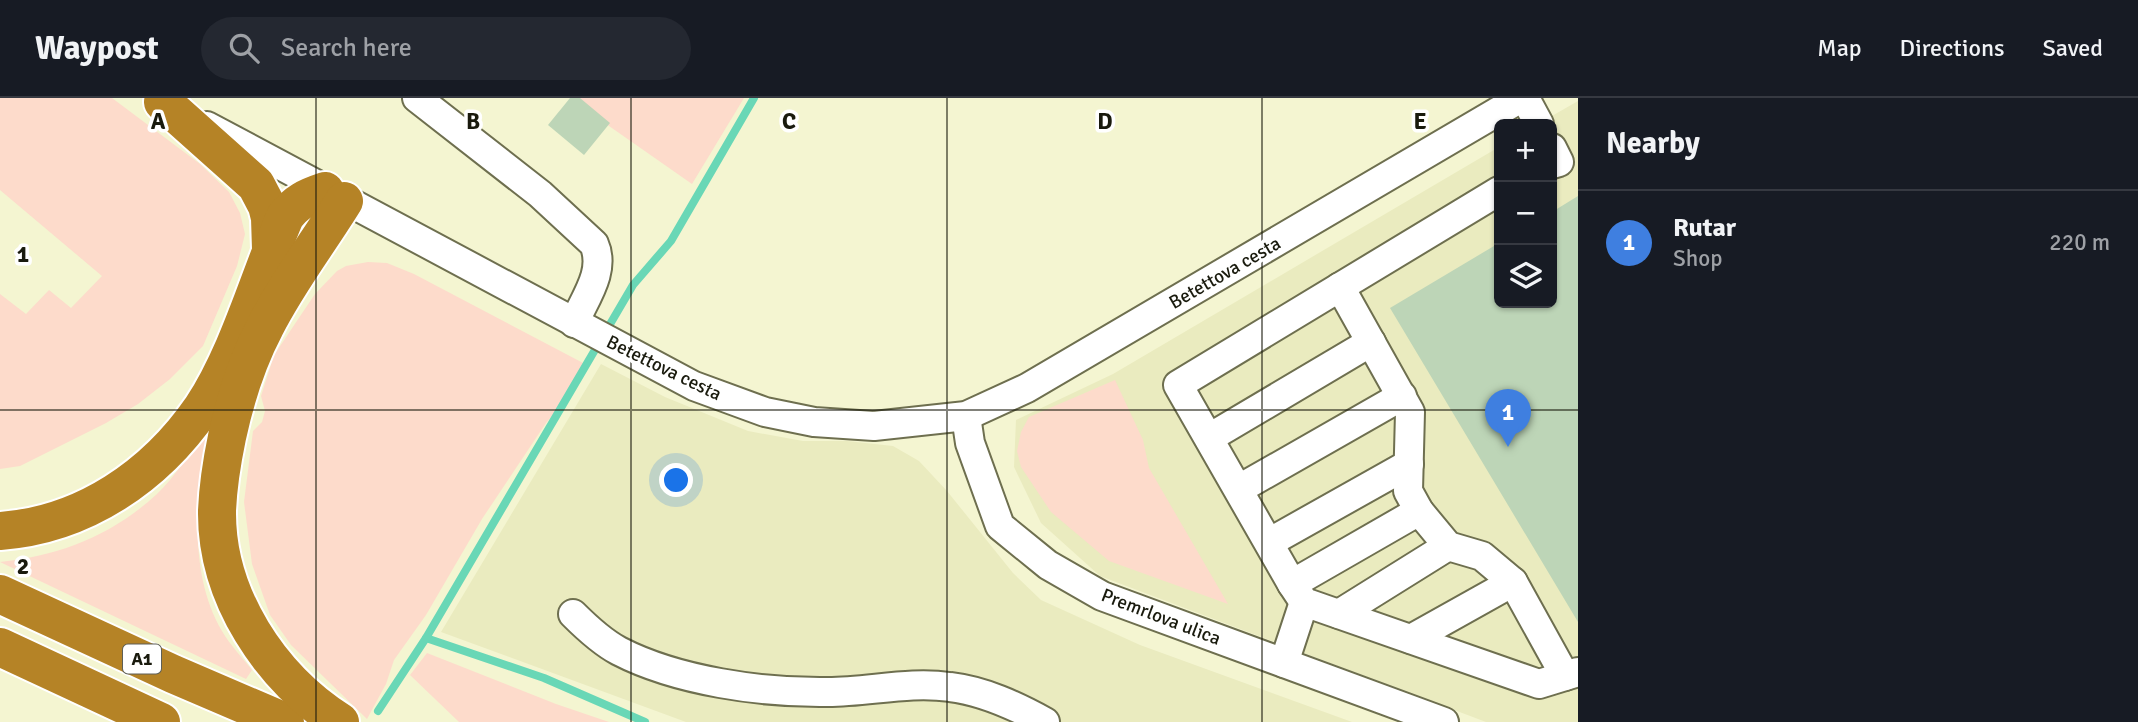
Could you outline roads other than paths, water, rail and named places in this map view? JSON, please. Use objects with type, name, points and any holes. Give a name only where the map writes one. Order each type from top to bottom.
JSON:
[{"type":"highway","points":[[159,100],[256,185],[270,218],[271,249]]},
{"type":"highway","points":[[0,531],[38,526],[104,501],[158,461],[203,406],[229,356],[285,217],[294,205],[306,197],[334,196]]},
{"type":"highway","points":[[334,196],[264,327],[247,369],[232,413],[223,456],[217,513],[225,568],[249,627],[288,680],[304,696],[340,722]]},
{"type":"highway","name":"A1","points":[[0,594],[285,722]]},
{"type":"highway","name":"A1","points":[[0,647],[161,722]]},
{"type":"street","points":[[417,98],[540,194],[594,243],[598,253],[598,270],[581,327]]},
{"type":"street","points":[[1523,98],[1536,119]]},
{"type":"street","name":"Betettova cesta","points":[[159,100],[334,196],[694,386],[765,412],[814,422],[874,426],[965,416],[1027,388],[1523,98]]},
{"type":"street","points":[[1340,287],[1410,412],[1408,491],[1419,511],[1448,546],[1482,556],[1513,582],[1571,674],[1539,684],[1339,614],[1298,593],[1178,385],[1340,287],[1494,194]]},
{"type":"street","points":[[1209,438],[1371,342]]},
{"type":"street","points":[[1238,489],[1402,396]]},
{"type":"street","name":"Premrlova ulica","points":[[965,416],[970,443],[1000,526],[1048,565],[1102,596],[1444,722]]},
{"type":"street","points":[[1270,542],[1409,464]]},
{"type":"street","points":[[1284,663],[1298,593],[1419,511]]},
{"type":"street","points":[[1339,614],[1448,546]]},
{"type":"street","points":[[1411,639],[1513,582]]},
{"type":"street","points":[[573,614],[587,628],[618,650],[668,670],[715,682],[827,692],[913,685],[951,687],[987,695],[1045,722]]},
{"type":"waterway","points":[[378,711],[426,638],[633,285],[671,241],[754,98]]},
{"type":"waterway","points":[[426,638],[544,678],[645,722]]},
{"type":"place","name":"Rutar","points":[[1508,447]]}]
